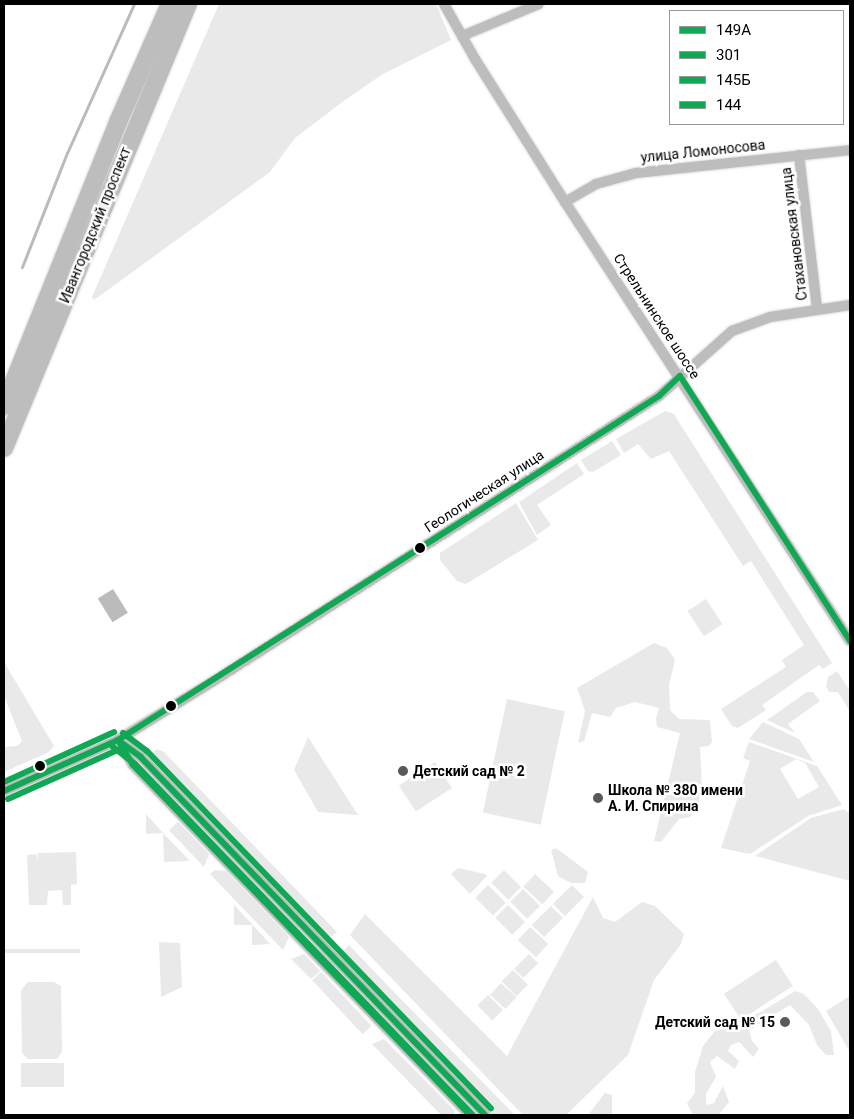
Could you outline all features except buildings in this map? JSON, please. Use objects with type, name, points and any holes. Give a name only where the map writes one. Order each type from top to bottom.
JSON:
[{"type":"highway","name":"Ивангородский проспект","points":[[4,406],[118,122],[170,4]]},
{"type":"highway","name":"Ивангородский проспект","points":[[4,448],[188,4]]},
{"type":"street","name":"Стрельнинское шоссе","points":[[444,4],[565,202],[680,376],[850,641]]},
{"type":"street","points":[[462,36],[539,4]]},
{"type":"street","name":"улица Ломоносова","points":[[565,202],[596,184],[636,172],[850,150]]},
{"type":"street","name":"Стахановская улица","points":[[799,155],[817,309]]},
{"type":"street","name":"Геологическая улица","points":[[4,791],[118,740],[659,396],[722,338],[744,325],[817,309],[850,305]]},
{"type":"street","points":[[118,740],[133,764],[470,1115]]},
{"type":"street","points":[[118,740],[140,757],[485,1115]]},
{"type":"shaded area","points":[[219,4],[436,4],[451,40],[383,74],[345,100],[295,138],[270,172],[94,300],[92,297]]},
{"type":"shaded area","points":[[665,411],[674,414],[832,663],[823,669],[819,665],[762,705],[766,710],[738,728],[732,726],[721,709],[786,667],[782,660],[804,645],[751,561],[743,566],[669,451],[651,459],[638,444],[624,453],[616,439]]},
{"type":"shaded area","points":[[612,441],[621,455],[593,472],[588,471],[581,460]]},
{"type":"shaded area","points":[[577,463],[584,474],[537,505],[551,525],[537,535],[519,502]]},
{"type":"shaded area","points":[[516,503],[538,540],[466,584],[457,581],[440,560],[440,553]]},
{"type":"shaded area","points":[[113,589],[128,613],[113,622],[98,599]]},
{"type":"shaded area","points":[[706,599],[722,624],[704,636],[688,611]]},
{"type":"shaded area","points":[[654,643],[667,648],[675,660],[669,685],[670,710],[679,719],[710,720],[712,742],[709,746],[700,747],[702,787],[699,801],[690,817],[679,819],[661,842],[654,841],[680,733],[657,727],[656,718],[659,708],[635,702],[616,708],[610,717],[592,713],[584,741],[578,743],[585,711],[577,688]]},
{"type":"shaded area","points":[[4,662],[54,746],[49,752],[4,772],[4,747],[17,746],[22,741],[4,696]]},
{"type":"shaded area","points":[[837,671],[850,691],[850,712],[838,692],[829,692],[826,686],[828,677]]},
{"type":"shaded area","points":[[807,692],[813,692],[820,701],[788,724],[795,733],[767,720]]},
{"type":"shaded area","points":[[507,699],[565,711],[541,825],[483,812]]},
{"type":"shaded area","points":[[763,722],[799,739],[814,762],[749,739]]},
{"type":"shaded area","points":[[308,737],[358,815],[318,812],[294,770]]},
{"type":"shaded area","points":[[749,742],[817,766],[842,805],[808,816],[750,854],[721,848],[750,761],[743,758]],"holes":[[[796,759],[805,763],[819,787],[798,799],[780,769]]]},
{"type":"shaded area","points":[[157,749],[164,752],[337,932],[332,936],[323,936],[148,756]]},
{"type":"shaded area","points":[[435,762],[452,788],[416,811],[399,785]]},
{"type":"shaded area","points":[[844,809],[850,814],[850,881],[755,856],[811,818]]},
{"type":"shaded area","points":[[146,814],[163,833],[146,834]]},
{"type":"shaded area","points":[[178,822],[209,854],[204,867],[169,830]]},
{"type":"shaded area","points":[[163,833],[190,861],[164,862]]},
{"type":"shaded area","points":[[556,848],[588,872],[585,883],[571,883],[558,876],[551,850]]},
{"type":"shaded area","points":[[76,852],[77,884],[71,885],[71,905],[63,905],[62,890],[48,891],[47,905],[29,905],[27,855],[37,854],[38,863],[38,853]]},
{"type":"shaded area","points":[[458,868],[487,876],[470,894],[451,874]]},
{"type":"shaded area","points":[[215,870],[226,871],[289,937],[283,950],[210,874]]},
{"type":"shaded area","points":[[504,870],[521,887],[508,900],[491,883]]},
{"type":"shaded area","points":[[535,874],[554,892],[542,904],[523,886]]},
{"type":"shaded area","points":[[488,885],[506,903],[493,915],[475,898]]},
{"type":"shaded area","points":[[572,885],[584,897],[565,916],[553,904]]},
{"type":"shaded area","points":[[523,889],[540,906],[527,919],[510,902]]},
{"type":"shaded area","points":[[593,897],[603,918],[615,922],[642,902],[655,906],[684,934],[681,944],[654,980],[628,1055],[566,1115],[523,1115],[350,935],[365,914],[507,1056]]},
{"type":"shaded area","points":[[234,905],[270,944],[252,945],[252,925],[234,925]]},
{"type":"shaded area","points":[[508,905],[525,922],[512,935],[495,918]]},
{"type":"shaded area","points":[[551,906],[563,918],[544,937],[532,925]]},
{"type":"shaded area","points":[[530,927],[548,944],[536,957],[518,940]]},
{"type":"shaded area","points":[[159,942],[180,943],[182,987],[161,997]]},
{"type":"shaded area","points":[[349,945],[515,1115],[491,1115],[338,956]]},
{"type":"shaded area","points":[[4,949],[80,949],[80,953],[4,953]]},
{"type":"shaded area","points":[[304,954],[320,971],[311,979],[291,959]]},
{"type":"shaded area","points":[[529,954],[538,963],[523,978],[514,969]]},
{"type":"shaded area","points":[[776,960],[793,986],[741,1020],[724,994]]},
{"type":"shaded area","points":[[513,970],[528,985],[517,996],[502,981]]},
{"type":"shaded area","points":[[321,972],[371,1026],[363,1034],[312,980]]},
{"type":"shaded area","points":[[28,982],[54,982],[61,986],[62,1052],[57,1059],[28,1059],[22,1053],[21,990]]},
{"type":"shaded area","points":[[501,983],[516,997],[505,1009],[490,995]]},
{"type":"shaded area","points":[[795,991],[804,994],[818,1009],[831,1031],[834,1055],[826,1055],[817,1045],[809,1025],[790,1005],[749,1030],[752,1041],[759,1049],[753,1057],[739,1042],[731,1045],[728,1051],[739,1061],[735,1069],[717,1056],[710,1062],[716,1077],[706,1094],[706,1105],[714,1103],[723,1086],[729,1102],[718,1115],[693,1115],[687,1103],[695,1093],[695,1072],[703,1046],[714,1032],[759,1013]]},
{"type":"shaded area","points":[[488,995],[503,1010],[492,1020],[477,1006]]},
{"type":"shaded area","points":[[850,996],[850,1052],[826,1011]]},
{"type":"shaded area","points":[[384,1039],[455,1111],[454,1115],[441,1115],[372,1044]]},
{"type":"shaded area","points":[[21,1063],[64,1063],[64,1087],[21,1087]]},
{"type":"shaded area","points":[[605,1093],[612,1095],[612,1115],[588,1115]]},
{"type":"waterway","points":[[22,267],[67,153],[134,4]]},
{"type":"transit line","name":"149А","points":[[485,1115],[141,757],[118,740],[659,396],[680,376],[850,641]]},
{"type":"transit line","name":"145Б","points":[[4,782],[114,732]]},
{"type":"transit line","name":"145Б","points":[[123,733],[147,751],[491,1109]]},
{"type":"transit line","name":"144","points":[[4,791],[118,740],[133,765],[470,1115]]},
{"type":"transit line","name":"301","points":[[113,747],[135,764],[473,1115]]},
{"type":"transit line","name":"301","points":[[8,799],[122,748]]},
{"type":"place","name":"Детский сад № 2","points":[[403,771]]},
{"type":"place","name":"Школа № 380 имени А. И. Спирина","points":[[598,798]]},
{"type":"place","name":"Детский сад № 15","points":[[785,1022]]}]
